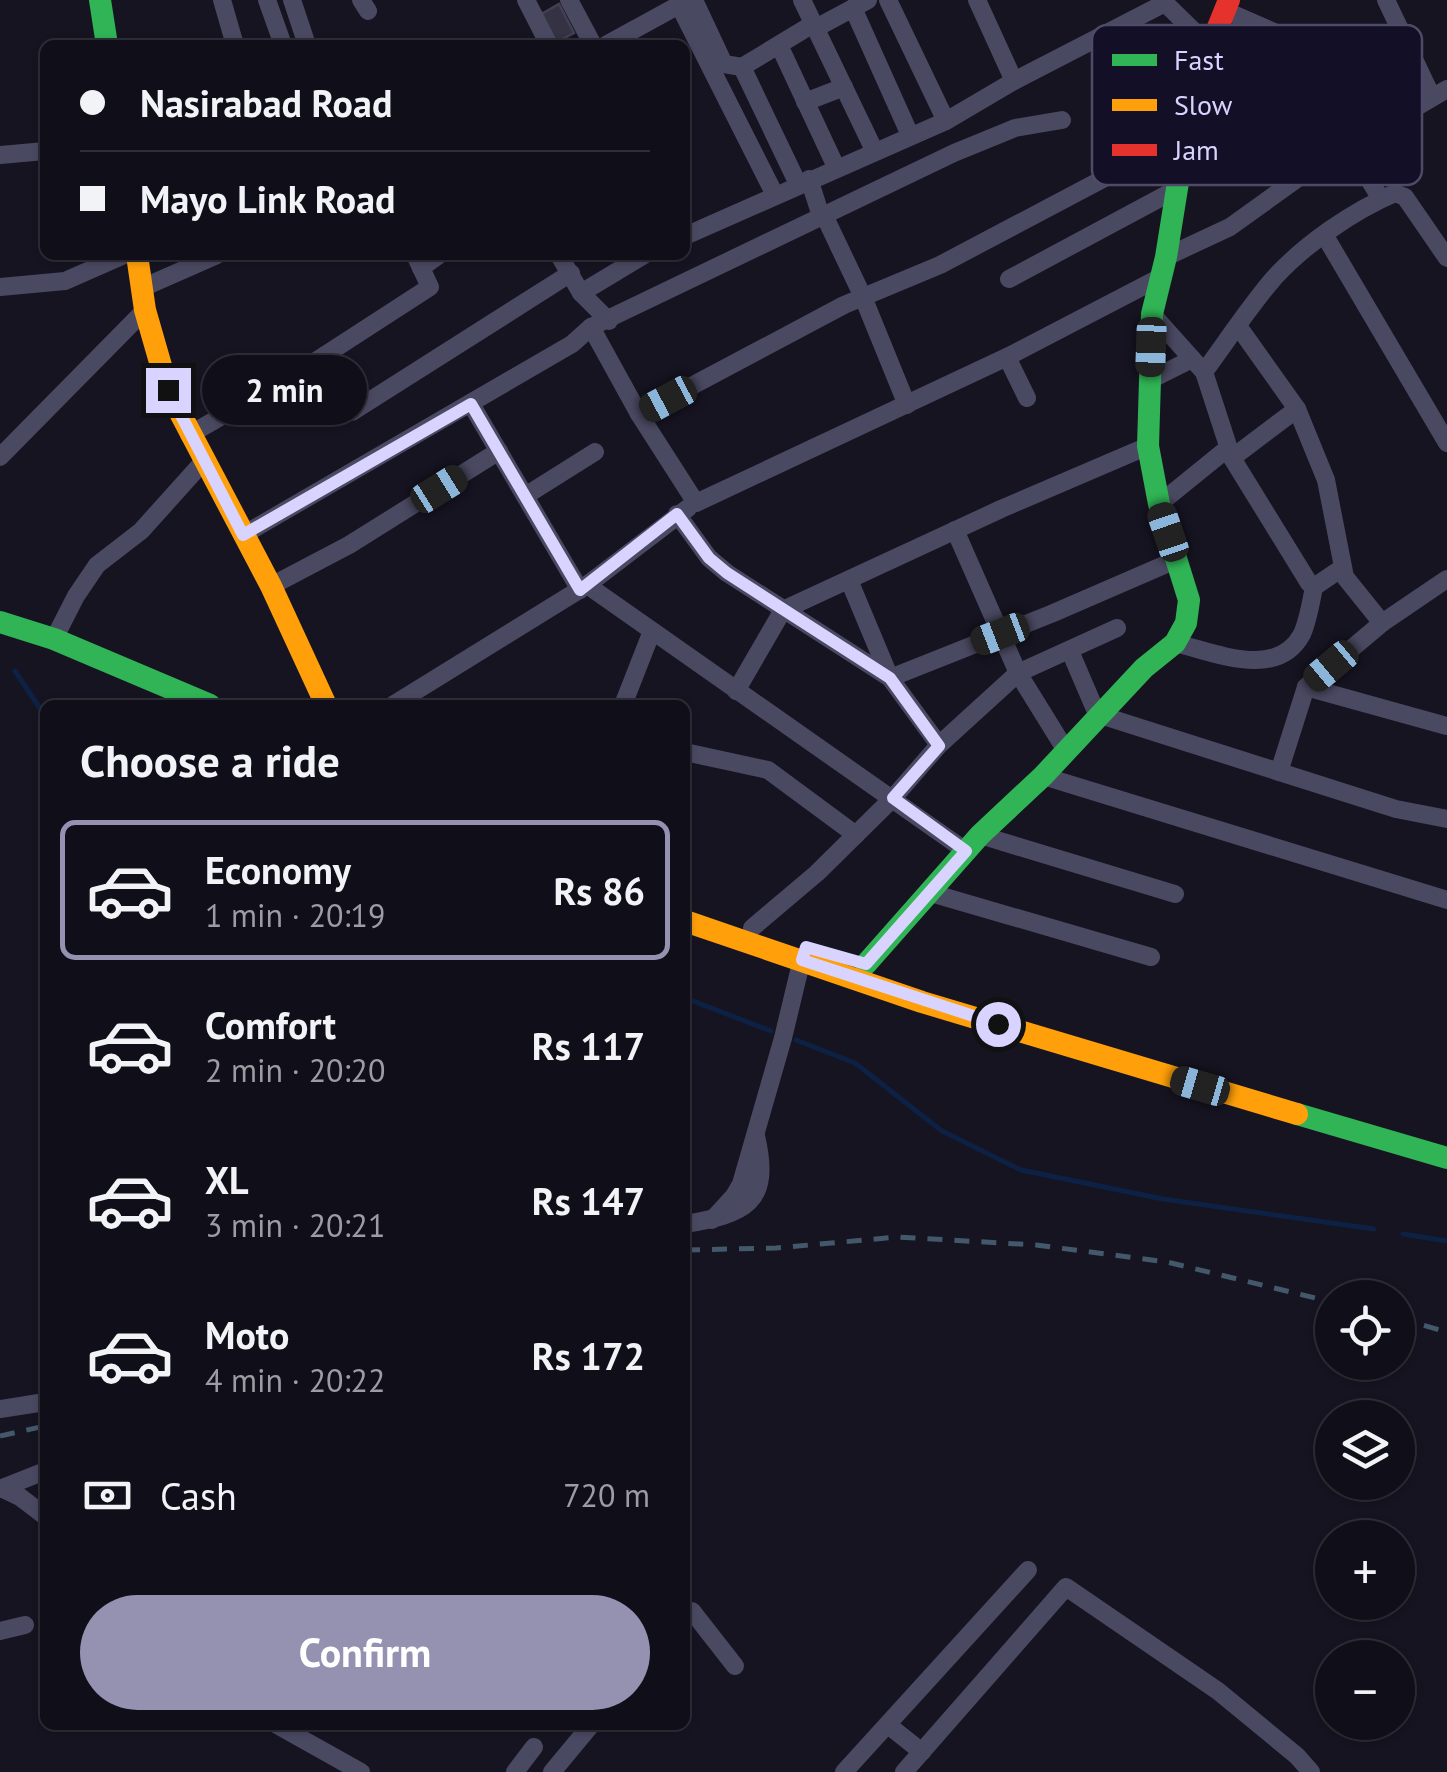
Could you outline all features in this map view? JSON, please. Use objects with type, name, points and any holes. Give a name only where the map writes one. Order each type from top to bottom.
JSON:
[{"type":"main road","points":[[100,0],[106,40]]},
{"type":"main road","points":[[866,964],[973,843],[1043,776],[1097,714],[1176,643],[1186,624],[1189,600],[1159,504],[1148,446],[1152,314],[1176,185]]},
{"type":"main road","points":[[138,260],[143,299],[168,390],[271,586],[324,700]]},
{"type":"main road","points":[[0,622],[54,639],[198,700]]},
{"type":"main road","points":[[0,636],[56,655],[160,700]]},
{"type":"main road","points":[[690,907],[752,928],[922,1002],[1447,1158]]},
{"type":"main road","points":[[690,922],[804,953],[866,964],[1082,1032],[1409,1123]]},
{"type":"street","points":[[222,0],[234,40]]},
{"type":"street","points":[[267,0],[281,40]]},
{"type":"street","points":[[292,0],[305,40]]},
{"type":"street","points":[[526,0],[547,40]]},
{"type":"street","points":[[569,0],[590,40]]},
{"type":"street","points":[[647,0],[657,17]]},
{"type":"street","points":[[802,0],[874,150]]},
{"type":"street","points":[[888,0],[946,120]]},
{"type":"street","points":[[977,0],[1014,81]]},
{"type":"street","points":[[1386,0],[1400,25]]},
{"type":"street","points":[[615,40],[687,2]]},
{"type":"street","points":[[687,2],[724,64],[742,66],[851,5],[910,135]]},
{"type":"street","points":[[687,2],[775,195]]},
{"type":"street","points":[[1121,25],[1165,2],[1188,25]]},
{"type":"street","points":[[1228,6],[1262,25]]},
{"type":"street","points":[[690,234],[946,120],[1092,40]]},
{"type":"street","points":[[778,45],[836,167]]},
{"type":"street","points":[[1422,63],[1439,93]]},
{"type":"street","points":[[742,66],[864,297],[906,406]]},
{"type":"street","points":[[806,102],[844,87]]},
{"type":"street","points":[[243,535],[471,404],[600,324],[822,215],[1014,128],[1062,120]]},
{"type":"street","points":[[0,155],[40,151]]},
{"type":"street","points":[[639,414],[1092,185]]},
{"type":"street","points":[[402,700],[583,587],[677,514],[1007,357],[1230,227],[1288,185]]},
{"type":"street","points":[[1372,185],[1381,199]]},
{"type":"street","points":[[1009,279],[1175,190]]},
{"type":"street","points":[[1150,380],[1198,366],[1238,326],[1275,278],[1326,236],[1395,193],[1405,197],[1447,258]]},
{"type":"street","points":[[1326,236],[1447,443]]},
{"type":"street","points":[[0,287],[65,281],[113,260]]},
{"type":"street","points":[[0,457],[143,299],[209,260]]},
{"type":"street","points":[[562,260],[600,324],[639,414],[696,503]]},
{"type":"street","points":[[581,293],[632,260]]},
{"type":"street","points":[[189,434],[304,368],[430,287],[418,261]]},
{"type":"street","points":[[352,412],[572,274]]},
{"type":"street","points":[[1152,314],[1198,366],[1230,453],[1314,587]]},
{"type":"street","points":[[1238,326],[1297,409],[1326,480],[1342,568],[1352,588],[1382,623]]},
{"type":"street","points":[[1007,357],[1027,398]]},
{"type":"street","points":[[471,404],[583,587],[893,798],[973,843],[1175,894]]},
{"type":"street","points":[[1159,504],[1297,409]]},
{"type":"street","points":[[736,691],[784,610],[1148,446]]},
{"type":"street","points":[[271,586],[349,546],[499,451]]},
{"type":"street","points":[[525,496],[594,452]]},
{"type":"street","points":[[54,639],[97,565],[141,531],[203,462]]},
{"type":"street","points":[[677,514],[709,558],[890,678]]},
{"type":"street","points":[[955,530],[1018,673],[1065,748]]},
{"type":"street","points":[[890,678],[1178,559]]},
{"type":"street","points":[[1176,643],[1248,660],[1280,656],[1304,631],[1314,587],[1342,568]]},
{"type":"street","points":[[1279,772],[1306,687],[1382,623],[1447,579]]},
{"type":"street","points":[[850,580],[890,678],[939,746]]},
{"type":"street","points":[[752,928],[856,834],[939,746],[1018,673],[1117,628]]},
{"type":"street","points":[[626,700],[652,631]]},
{"type":"street","points":[[1070,651],[1097,714],[1396,810],[1447,819]]},
{"type":"street","points":[[1306,687],[1447,726]]},
{"type":"street","points":[[690,753],[768,770],[856,834]]},
{"type":"street","points":[[1043,776],[1447,900]]},
{"type":"street","points":[[931,893],[1151,957]]},
{"type":"street","points":[[690,1223],[729,1216],[753,1198],[762,1172],[755,1132],[804,953]]},
{"type":"street","points":[[0,1409],[40,1403]]},
{"type":"street","points":[[1,1489],[40,1474]]},
{"type":"street","points":[[1,1489],[40,1512]]},
{"type":"street","points":[[844,1772],[1028,1570]]},
{"type":"street","points":[[904,1772],[1066,1587],[1218,1691],[1298,1756],[1310,1772]]},
{"type":"street","points":[[690,1612],[692,1610],[734,1666]]},
{"type":"street","points":[[0,1630],[25,1625]]},
{"type":"street","points":[[888,1725],[922,1752]]},
{"type":"street","points":[[287,1730],[361,1772]]},
{"type":"street","points":[[552,1772],[587,1730]]},
{"type":"street","points":[[515,1772],[534,1747]]},
{"type":"building","points":[[559,4],[574,33],[551,40],[538,16]]},
{"type":"waterway","points":[[15,671],[40,708]]},
{"type":"waterway","points":[[690,1000],[771,1031]]},
{"type":"waterway","points":[[796,1040],[855,1063],[942,1131],[1021,1170],[1163,1199],[1374,1229]]},
{"type":"waterway","points":[[1403,1234],[1447,1241]]},
{"type":"railway","points":[[690,1250],[776,1248],[898,1237],[1036,1245],[1167,1262],[1315,1298]]},
{"type":"railway","points":[[1415,1323],[1447,1332]]},
{"type":"railway","points":[[0,1436],[40,1427]]},
{"type":"traffic: fast","points":[[100,0],[106,40]]},
{"type":"traffic: fast","points":[[866,964],[980,835],[1043,776],[1144,668],[1175,643],[1186,623],[1189,600],[1159,504],[1148,446],[1152,314],[1178,185]]},
{"type":"traffic: fast","points":[[0,622],[54,639],[198,700]]},
{"type":"traffic: fast","points":[[1297,1114],[1447,1158]]},
{"type":"traffic: slow","points":[[138,260],[145,310],[168,390],[271,586],[324,700]]},
{"type":"traffic: slow","points":[[690,923],[922,1002],[1297,1114]]},
{"type":"traffic: jam","points":[[1219,25],[1229,0]]},
{"type":"route","points":[[168,390],[243,535],[471,404],[580,590],[677,514],[709,558],[727,573],[890,678],[939,746],[893,798],[966,851],[866,964],[806,947],[802,960],[998,1024]]}]
